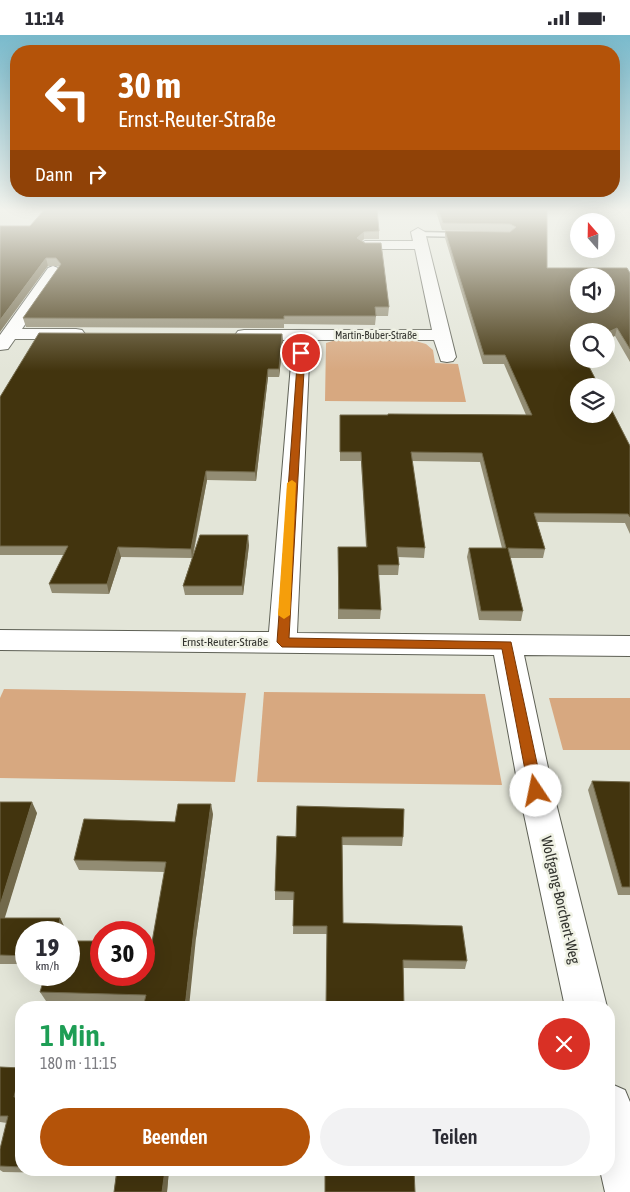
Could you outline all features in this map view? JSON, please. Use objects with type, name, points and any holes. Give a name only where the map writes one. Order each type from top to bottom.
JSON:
[{"type":"street","points":[[425,263],[447,357]]},
{"type":"street","points":[[0,349],[53,271]]},
{"type":"street","points":[[10,334],[89,334]]},
{"type":"street","name":"Martin-Buber-Straße","points":[[225,335],[442,335]]},
{"type":"street","points":[[282,642],[302,335]]},
{"type":"street","name":"Ernst-Reuter-Straße","points":[[0,640],[630,646]]},
{"type":"street","name":"Wolfgang-Borchert-Weg","points":[[507,645],[536,791],[585,1001]]},
{"type":"street","points":[[615,1132],[629,1192]]},
{"type":"shaded area","points":[[336,340],[415,341],[426,344],[433,350],[435,363],[458,364],[466,402],[325,401],[326,343]]},
{"type":"shaded area","points":[[4,689],[246,693],[235,782],[0,778],[0,698]]},
{"type":"shaded area","points":[[264,692],[485,694],[502,785],[257,782]]},
{"type":"shaded area","points":[[549,698],[630,698],[630,750],[563,750]]},
{"type":"building","points":[[0,263],[42,263],[0,320]]},
{"type":"building","points":[[383,263],[389,307],[375,307],[376,316],[284,316],[284,319],[23,318],[61,264]]},
{"type":"building","points":[[455,263],[547,263],[547,268],[570,268],[570,313],[615,313],[615,268],[627,268],[630,273],[630,349],[617,328],[615,329],[615,323],[570,323],[570,368],[590,368],[595,378],[570,378],[570,423],[615,423],[615,417],[630,446],[630,517],[628,514],[534,513],[545,549],[508,548],[523,611],[481,611],[469,548],[506,548],[482,453],[411,452],[425,548],[397,547],[399,565],[378,565],[381,610],[339,609],[338,547],[367,547],[361,452],[340,452],[340,415],[532,415],[505,355],[484,355]]},
{"type":"building","points":[[39,333],[282,334],[279,369],[268,369],[255,472],[206,471],[191,549],[118,547],[107,584],[49,584],[68,546],[0,546],[0,397]]},
{"type":"building","points":[[200,535],[248,535],[242,586],[183,586]]},
{"type":"building","points":[[592,781],[630,782],[630,887],[622,887]]},
{"type":"building","points":[[0,802],[32,802],[0,905]]},
{"type":"building","points":[[178,804],[211,804],[186,1001],[144,1001],[146,995],[40,992],[42,986],[80,986],[80,941],[90,941],[90,986],[155,986],[155,925],[166,862],[74,860],[84,819],[175,822]]},
{"type":"building","points":[[297,806],[404,809],[403,837],[342,837],[343,923],[462,926],[467,961],[403,960],[404,1001],[326,1001],[327,926],[293,926],[294,892],[275,891],[277,836],[296,837]]},
{"type":"building","points":[[0,918],[60,918],[59,921],[15,921],[15,956],[0,955]]},
{"type":"building","points":[[0,1067],[15,1068],[15,1167],[0,1166],[0,1149],[8,1116],[0,1116]]},
{"type":"building","points":[[116,1176],[164,1176],[162,1192],[114,1192]]},
{"type":"building","points":[[325,1176],[414,1176],[415,1192],[325,1192]]},
{"type":"slow traffic","points":[[284,615],[292,483]]},
{"type":"route","points":[[301,353],[282,642],[507,645],[536,791]]}]
